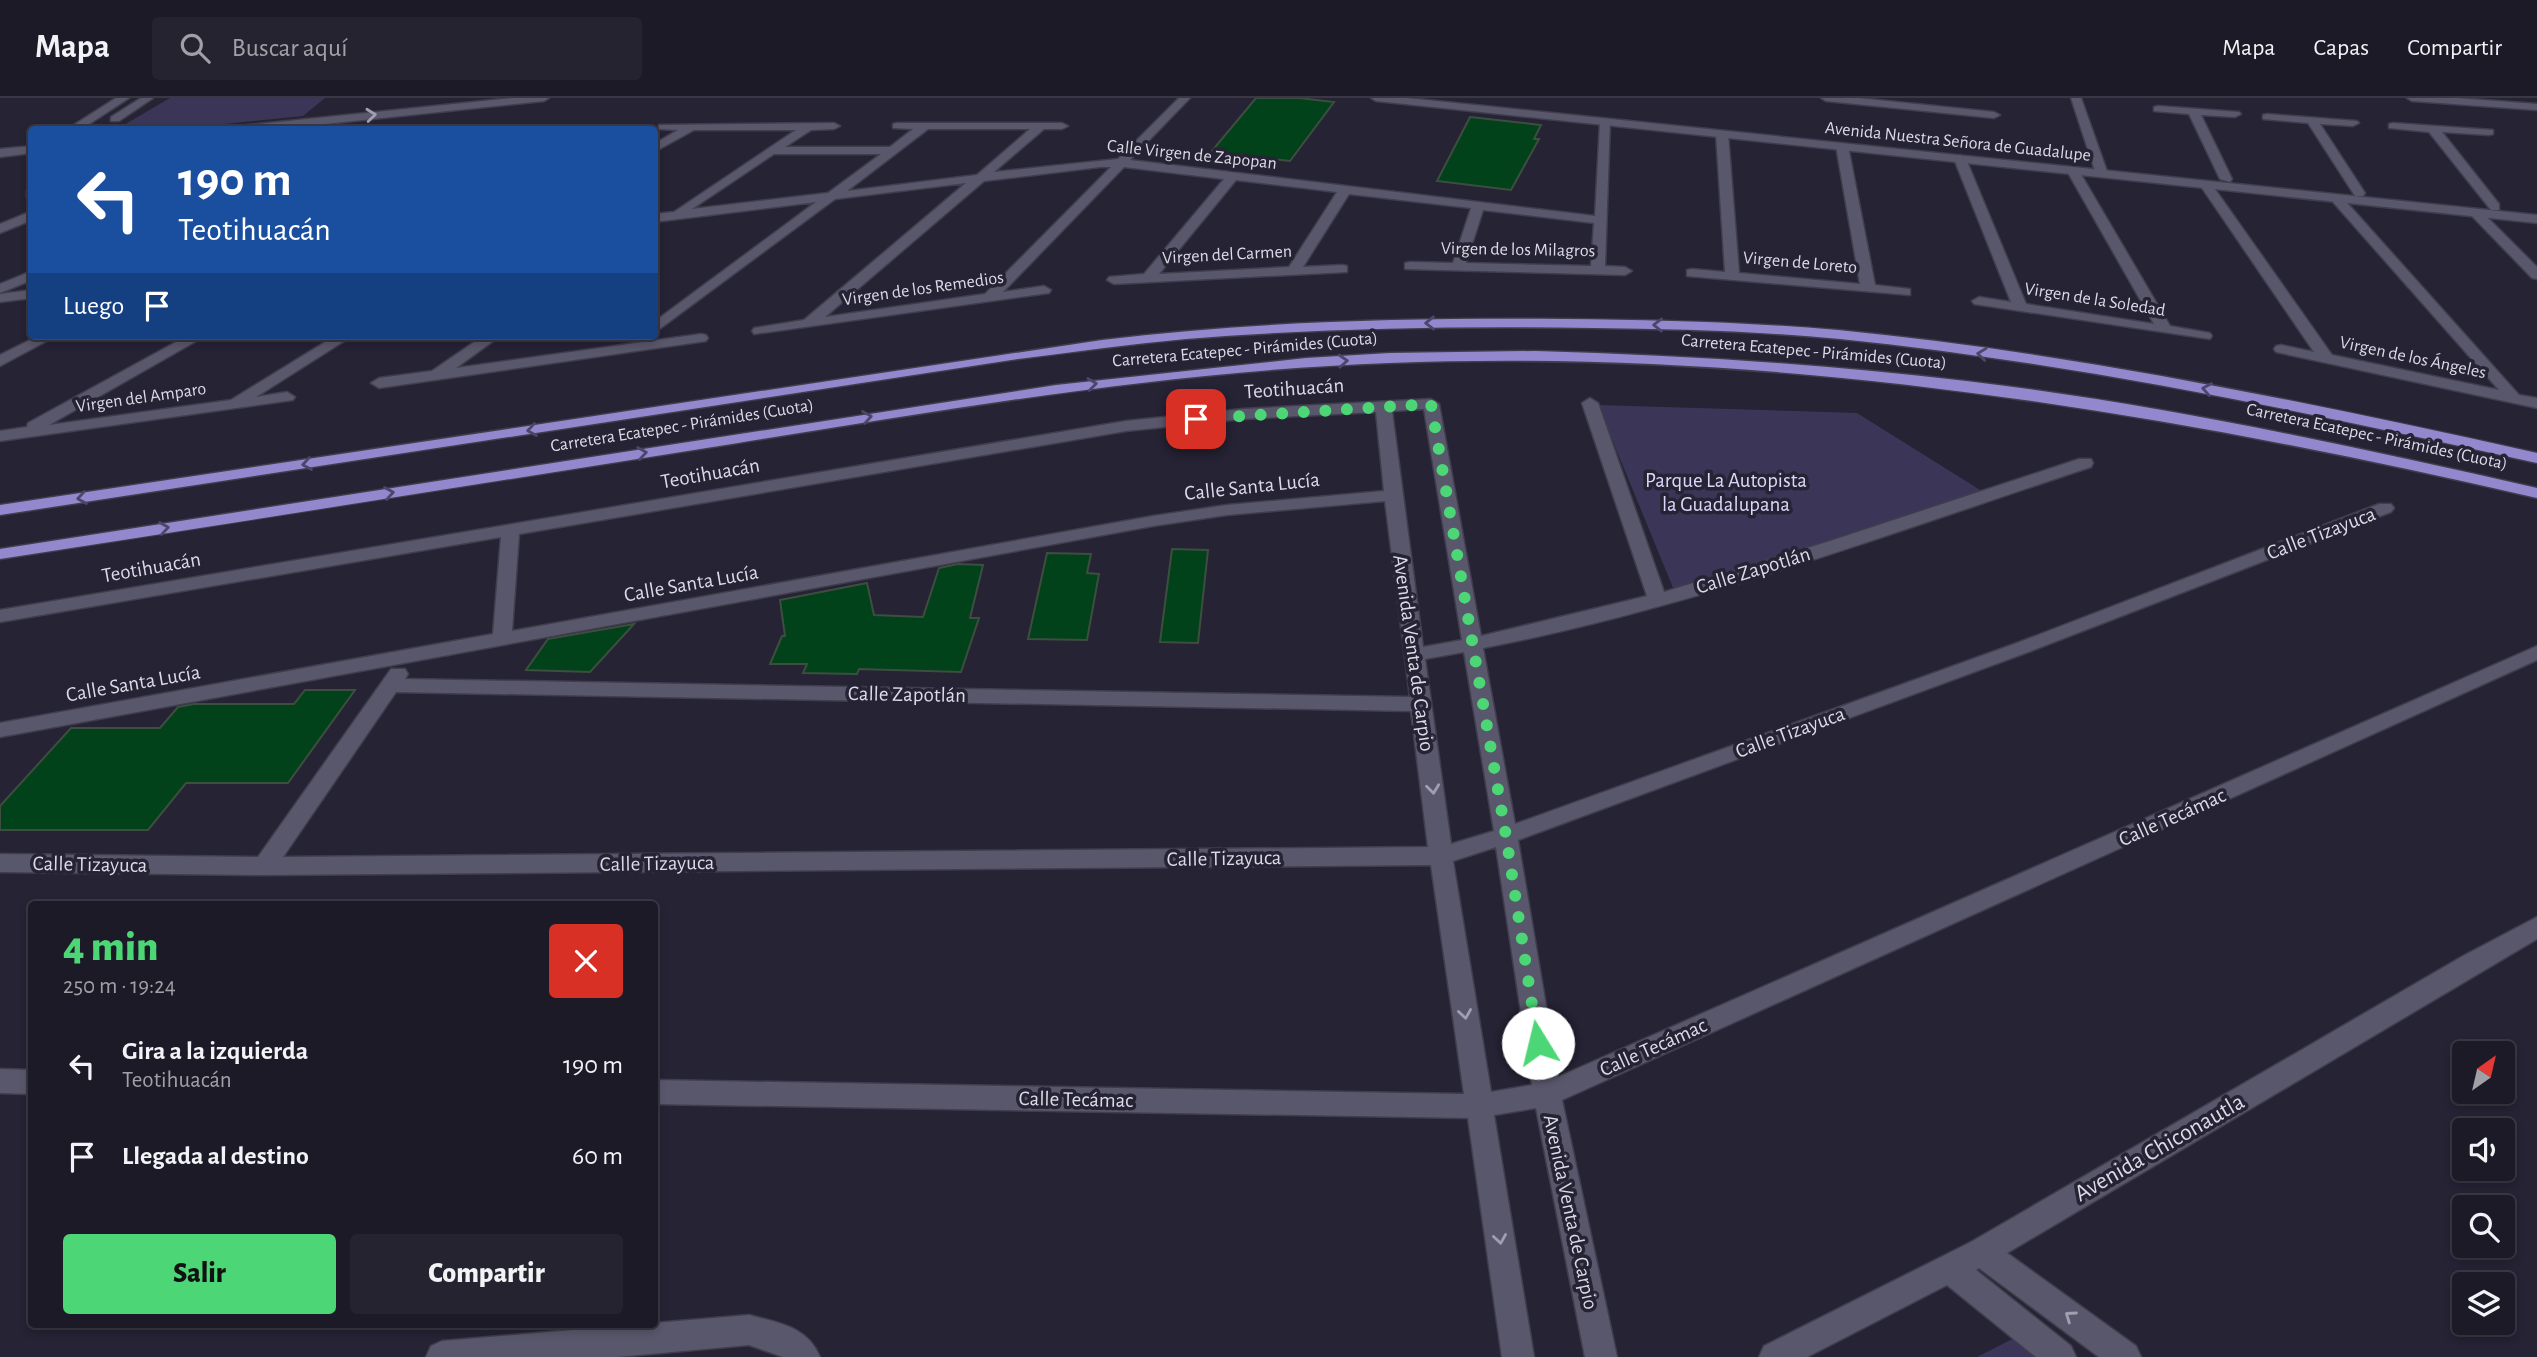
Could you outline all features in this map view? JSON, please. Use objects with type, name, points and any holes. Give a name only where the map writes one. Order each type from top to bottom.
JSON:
[{"type":"highway","name":"Carretera Ecatepec - Pirámides (Cuota)","points":[[0,510],[1018,355],[1182,335],[1338,325],[1511,322],[1700,326],[1840,335],[2069,365],[2290,403],[2537,458]]},
{"type":"highway","name":"Carretera Ecatepec - Pirámides (Cuota)","points":[[0,554],[1040,390],[1284,364],[1397,358],[1617,358],[1832,371],[1951,383],[2189,418],[2388,458],[2537,493]]},
{"type":"street","points":[[78,126],[124,98]]},
{"type":"street","points":[[108,123],[148,98]]},
{"type":"street","points":[[269,126],[544,98]]},
{"type":"street","points":[[989,298],[1185,98]]},
{"type":"street","name":"Avenida Nuestra Señora de Guadalupe","points":[[1376,98],[2073,171],[2101,170],[2226,179],[2537,211]]},
{"type":"street","name":"Avenida Nuestra Señora de Guadalupe","points":[[1450,98],[2101,170],[2337,200],[2537,219]]},
{"type":"street","points":[[1826,98],[1994,115]]},
{"type":"street","points":[[1960,98],[1962,112]]},
{"type":"street","points":[[2076,98],[2101,170]]},
{"type":"street","points":[[2412,98],[2537,107]]},
{"type":"street","points":[[2158,109],[2235,114]]},
{"type":"street","points":[[2193,111],[2226,179]]},
{"type":"street","points":[[2267,117],[2353,123]]},
{"type":"street","points":[[2312,120],[2359,193]]},
{"type":"street","points":[[1598,270],[1606,122]]},
{"type":"street","points":[[658,226],[809,126]]},
{"type":"street","points":[[663,127],[834,126]]},
{"type":"street","points":[[897,126],[1062,126]]},
{"type":"street","points":[[658,326],[925,126]]},
{"type":"street","name":"Virgen de los Remedios","points":[[808,324],[1041,126]]},
{"type":"street","points":[[2393,126],[2489,132]]},
{"type":"street","points":[[658,147],[692,127]]},
{"type":"street","points":[[2432,128],[2495,206]]},
{"type":"street","points":[[1722,134],[1732,276]]},
{"type":"street","points":[[1842,146],[1868,288]]},
{"type":"street","points":[[0,153],[28,150]]},
{"type":"street","points":[[772,151],[891,150]]},
{"type":"street","points":[[1960,159],[2020,306]]},
{"type":"street","name":"Calle Virgen de Zapopan","points":[[658,218],[1122,163],[1600,220]]},
{"type":"street","points":[[2073,171],[2164,329]]},
{"type":"street","points":[[1148,278],[1233,176]]},
{"type":"street","points":[[2206,185],[2327,359]]},
{"type":"street","points":[[1294,270],[1345,190]]},
{"type":"street","points":[[2337,200],[2513,397]]},
{"type":"street","points":[[1458,267],[1478,206]]},
{"type":"street","points":[[2476,213],[2537,275]]},
{"type":"street","points":[[0,229],[28,217]]},
{"type":"street","name":"Virgen de los Milagros","points":[[1410,266],[1625,271]]},
{"type":"street","name":"Virgen del Carmen","points":[[1114,280],[1342,269]]},
{"type":"street","name":"Virgen de Loreto","points":[[1692,273],[1905,292]]},
{"type":"street","points":[[0,289],[28,277]]},
{"type":"street","name":"Virgen de los Remedios","points":[[759,331],[1044,290]]},
{"type":"street","points":[[0,298],[28,294]]},
{"type":"street","name":"Virgen de la Soledad","points":[[1979,301],[2205,336]]},
{"type":"street","points":[[379,383],[701,338]]},
{"type":"street","points":[[0,361],[41,340]]},
{"type":"street","points":[[23,433],[191,340]]},
{"type":"street","points":[[231,405],[338,340]]},
{"type":"street","points":[[433,376],[487,340]]},
{"type":"street","points":[[629,348],[640,340]]},
{"type":"street","name":"Virgen de los Ángeles","points":[[2281,349],[2537,403]]},
{"type":"street","name":"Virgen del Amparo","points":[[0,436],[287,397]]},
{"type":"street","points":[[1590,403],[1657,599]]},
{"type":"street","name":"Teotihuacán","points":[[0,616],[1126,426],[1243,414],[1431,404]]},
{"type":"street","name":"Avenida Venta de Carpio","points":[[1431,404],[1506,836],[1546,1094],[1601,1357]]},
{"type":"street","name":"Avenida Venta de Carpio","points":[[1384,405],[1393,495],[1441,856],[1518,1357]]},
{"type":"street","name":"Calle Zapotlán","points":[[1415,655],[1472,645],[1657,599],[1856,538],[2085,463]]},
{"type":"street","name":"Calle Santa Lucía","points":[[0,730],[1153,521],[1227,510],[1393,495]]},
{"type":"street","name":"Calle Tizayuca","points":[[0,863],[264,866],[1441,856],[1506,836],[2024,647],[2385,508]]},
{"type":"street","points":[[502,641],[510,530]]},
{"type":"street","name":"Calle Tecámac","points":[[658,1092],[1480,1106],[1546,1094],[2537,652]]},
{"type":"street","points":[[264,866],[408,658]]},
{"type":"street","name":"Calle Zapotlán","points":[[391,685],[1422,704]]},
{"type":"street","name":"Avenida Chiconautla","points":[[1775,1357],[1981,1252],[2460,970],[2537,928]]},
{"type":"street","points":[[0,1081],[28,1082]]},
{"type":"street","points":[[1981,1252],[2125,1357]]},
{"type":"street","points":[[1950,1268],[2060,1357]]},
{"type":"street","points":[[442,1357],[749,1330],[790,1342],[804,1357]]},
{"type":"green space","points":[[170,98],[325,98],[303,116],[205,126],[122,126]]},
{"type":"green space","name":"Parque La Autopista la Guadalupana","points":[[1598,405],[1857,413],[1993,498],[1676,595]]},
{"type":"green space","points":[[2032,1329],[2071,1357],[1977,1357]]},
{"type":"building","points":[[1256,98],[1299,98],[1334,102],[1290,161],[1211,152]]},
{"type":"building","points":[[1470,117],[1541,125],[1534,139],[1539,139],[1511,190],[1437,181]]},
{"type":"building","points":[[1172,549],[1208,550],[1198,643],[1160,642]]},
{"type":"building","points":[[1047,553],[1091,554],[1087,573],[1099,574],[1087,640],[1028,639]]},
{"type":"building","points":[[958,564],[983,565],[970,618],[979,618],[961,672],[859,669],[857,674],[803,673],[807,664],[770,664],[782,636],[785,636],[780,600],[867,583],[874,615],[923,617],[939,568]]},
{"type":"building","points":[[634,624],[590,672],[526,670],[548,639]]},
{"type":"building","points":[[305,690],[355,690],[288,783],[186,783],[148,830],[0,830],[0,806],[71,728],[160,728],[178,707],[194,704],[294,704]]},
{"type":"route","points":[[1196,419],[1431,404],[1506,836],[1538,1043]]}]
